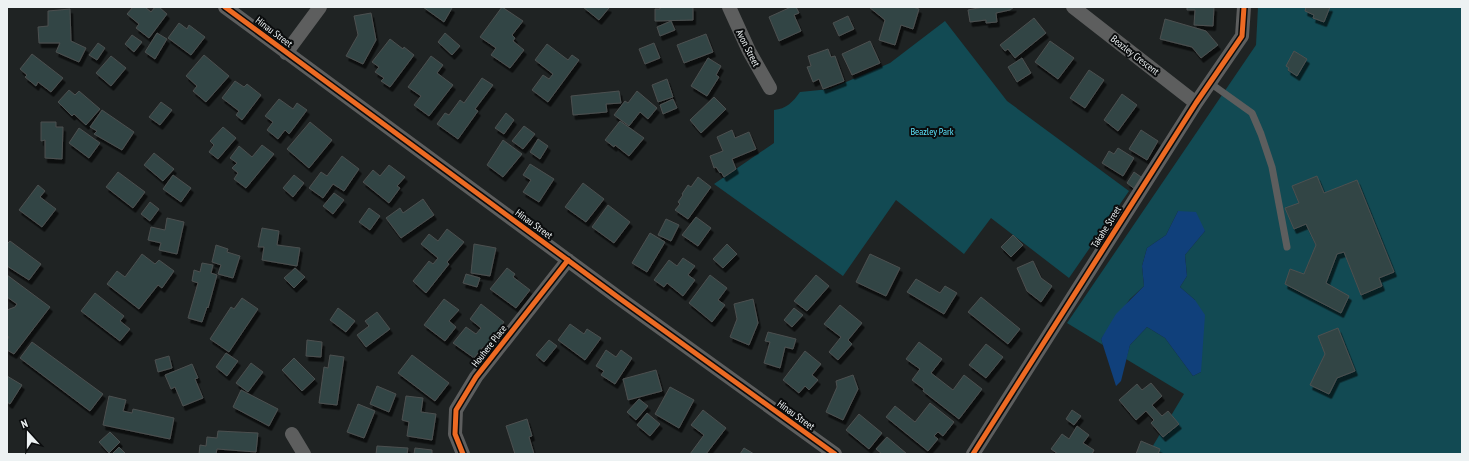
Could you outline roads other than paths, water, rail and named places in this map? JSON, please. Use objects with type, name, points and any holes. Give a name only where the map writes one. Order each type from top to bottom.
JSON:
[{"type":"street","name":"Hinau Street","points":[[225,7],[568,260],[835,454]]},
{"type":"street","points":[[286,53],[320,7]]},
{"type":"street","name":"Avon Street","points":[[729,7],[749,51],[770,88]]},
{"type":"street","name":"Beazley Crescent","points":[[1073,7],[1196,102]]},
{"type":"street","name":"Takahe Street","points":[[973,454],[1196,102],[1242,36],[1244,7]]},
{"type":"street","name":"Houhere Place","points":[[463,454],[455,434],[456,410],[476,377],[568,260]]},
{"type":"street","points":[[292,434],[304,454]]},
{"type":"lane","points":[[1210,83],[1252,113],[1262,134],[1272,167],[1286,246]]},
{"type":"water","points":[[1178,211],[1196,212],[1205,231],[1185,255],[1187,276],[1180,287],[1195,300],[1205,315],[1201,372],[1193,376],[1165,338],[1147,327],[1130,345],[1121,381],[1116,386],[1101,339],[1116,314],[1144,286],[1142,266],[1147,248],[1166,235]]},
{"type":"park label","name":"Beazley Park","points":[[932,131]]}]
